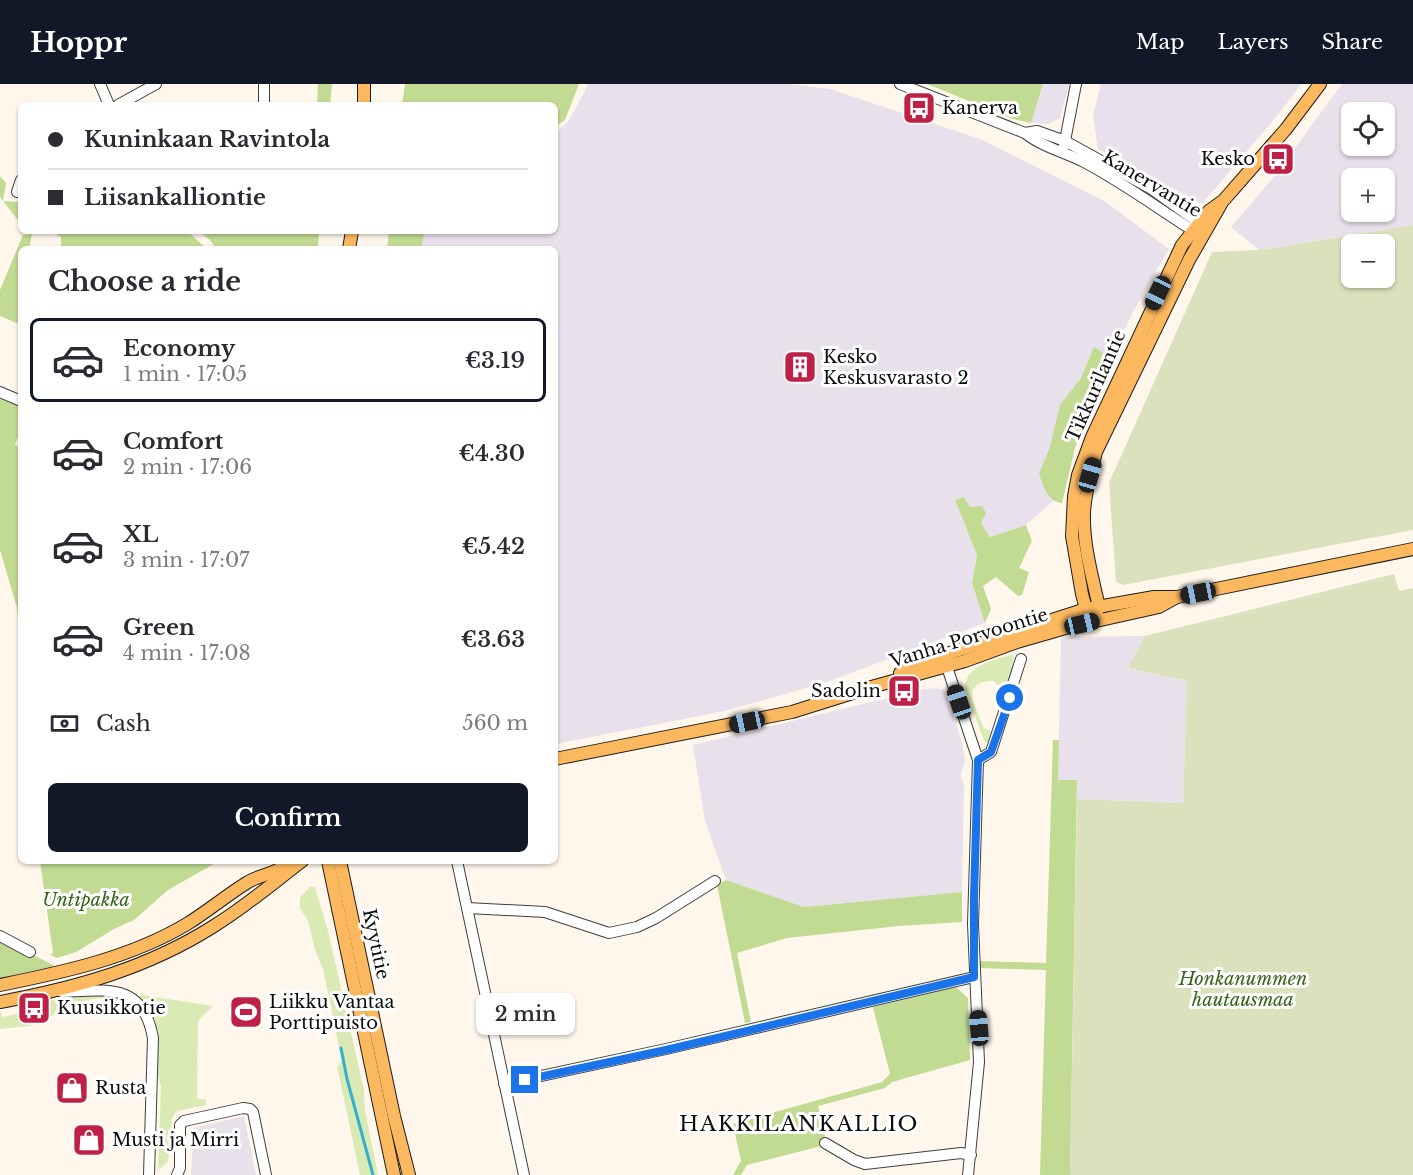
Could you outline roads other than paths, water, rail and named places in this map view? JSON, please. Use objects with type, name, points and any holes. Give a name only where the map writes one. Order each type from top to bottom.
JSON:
[{"type":"main road","points":[[364,84],[364,102]]},
{"type":"main road","points":[[364,102],[370,84]]},
{"type":"main road","name":"Tikkurilantie","points":[[1092,608],[1084,533],[1086,497],[1096,452],[1198,229],[1209,211],[1221,204],[1287,129],[1320,84]]},
{"type":"main road","name":"Vanha Porvoontie","points":[[558,758],[792,712],[875,686],[1092,608],[1154,597],[1177,597],[1413,549]]},
{"type":"main road","name":"Vanha Porvoontie","points":[[945,660],[1094,621],[1159,607],[1177,597]]},
{"type":"main road","points":[[1092,608],[1094,621]]},
{"type":"main road","points":[[0,985],[91,964],[147,944],[186,924],[249,881],[279,870],[287,864]]},
{"type":"main road","points":[[0,1002],[47,993],[135,968],[215,926],[298,864]]},
{"type":"main road","name":"Kyytitie","points":[[329,864],[394,1175]]},
{"type":"main road","name":"Kyytitie","points":[[341,864],[394,1116],[409,1175]]},
{"type":"street","points":[[100,84],[108,102]]},
{"type":"street","points":[[123,102],[156,84]]},
{"type":"street","points":[[264,84],[264,102]]},
{"type":"street","name":"Kanervantie","points":[[900,84],[1025,133],[1033,139],[1064,147],[1150,188],[1198,229]]},
{"type":"street","points":[[1064,147],[1076,84]]},
{"type":"street","points":[[0,392],[18,400]]},
{"type":"street","points":[[978,760],[991,752],[1022,659]]},
{"type":"street","points":[[945,660],[978,760],[974,977],[979,1062],[968,1175]]},
{"type":"street","points":[[458,864],[524,1175]]},
{"type":"street","points":[[467,908],[545,912],[609,933],[637,927],[656,918],[715,880]]},
{"type":"street","points":[[0,936],[30,952]]},
{"type":"street","points":[[504,1084],[666,1050],[974,977]]},
{"type":"street","points":[[47,993],[101,990],[122,992],[134,999],[147,1016],[153,1038],[149,1175]]},
{"type":"street","points":[[177,1175],[180,1168],[180,1125],[184,1121],[243,1108],[253,1112],[266,1175]]},
{"type":"street","points":[[825,1143],[865,1164],[961,1153],[971,1155]]},
{"type":"waterway","points":[[341,1048],[373,1175]]},
{"type":"place","name":"Kanerva","points":[[919,108]]},
{"type":"place","name":"Kesko","points":[[1278,159]]},
{"type":"place","name":"Kesko Keskusvarasto 2","points":[[800,367]]},
{"type":"place","name":"Sadolin","points":[[904,691]]},
{"type":"place","name":"Kuusikkotie","points":[[34,1008]]},
{"type":"place","name":"Liikku Vantaa Porttipuisto","points":[[246,1012]]},
{"type":"place","name":"Rusta","points":[[72,1088]]},
{"type":"place","name":"Musti ja Mirri","points":[[89,1140]]},
{"type":"district","name":"HAKKILANKALLIO","points":[[799,1124]]},
{"type":"park label","name":"Untipakka","points":[[86,900]]},
{"type":"park label","name":"Honkanummen hautausmaa","points":[[1243,989]]}]
